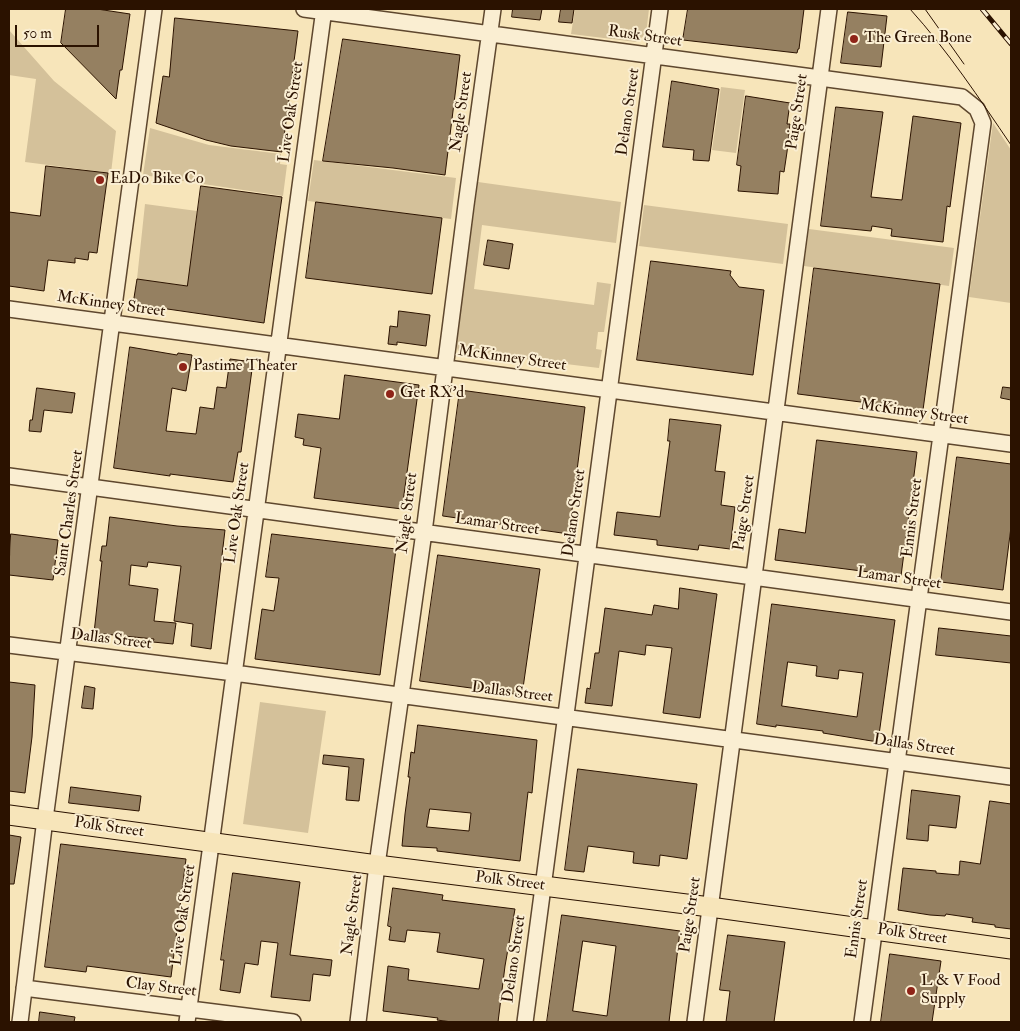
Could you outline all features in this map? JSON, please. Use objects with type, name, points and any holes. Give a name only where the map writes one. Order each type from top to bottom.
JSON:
[{"type":"main road","name":"Polk Street","points":[[9,815],[377,865],[710,907],[1011,949]]},
{"type":"street","name":"Saint Charles Street","points":[[20,1022],[45,820],[154,9]]},
{"type":"street","name":"Rusk Street","points":[[304,9],[324,10],[962,97],[977,109]]},
{"type":"street","name":"Nagle Street","points":[[358,1022],[377,865],[424,532],[493,9]]},
{"type":"street","name":"Delano Street","points":[[524,1022],[660,9]]},
{"type":"street","name":"Paige Street","points":[[695,1022],[829,9]]},
{"type":"street","name":"Live Oak Street","points":[[188,1016],[324,10]]},
{"type":"street","name":"Ennis Street","points":[[862,1022],[983,123],[977,109]]},
{"type":"street","name":"McKinney Street","points":[[9,309],[1011,444]]},
{"type":"street","name":"Lamar Street","points":[[9,476],[1011,612]]},
{"type":"street","name":"Dallas Street","points":[[9,645],[234,673],[1011,777]]},
{"type":"street","name":"Clay Street","points":[[24,988],[188,1016],[293,1022]]},
{"type":"shaded area","points":[[575,9],[649,9],[646,34],[636,42],[571,34]]},
{"type":"shaded area","points":[[9,30],[54,81],[116,131],[111,173],[25,162],[36,79],[9,75]]},
{"type":"shaded area","points":[[721,87],[745,90],[736,153],[712,150]]},
{"type":"shaded area","points":[[993,123],[1011,150],[1011,303],[969,297]]},
{"type":"shaded area","points":[[150,128],[209,145],[281,154],[280,164],[287,165],[283,196],[143,175]]},
{"type":"shaded area","points":[[314,160],[456,178],[451,219],[308,201]]},
{"type":"shaded area","points":[[478,182],[621,202],[616,243],[482,225],[474,289],[594,305],[597,282],[611,284],[604,332],[598,332],[596,349],[602,350],[599,368],[458,351],[456,345]]},
{"type":"shaded area","points":[[145,204],[197,211],[187,286],[137,279]]},
{"type":"shaded area","points":[[644,205],[788,224],[783,264],[639,246]]},
{"type":"shaded area","points":[[809,229],[954,248],[949,286],[804,266]]},
{"type":"shaded area","points":[[260,702],[326,711],[308,833],[243,824]]},
{"type":"building","points":[[66,9],[97,9],[130,14],[116,99],[61,43]]},
{"type":"building","points":[[513,9],[542,9],[540,20],[512,17]]},
{"type":"building","points":[[561,9],[574,9],[572,23],[559,22]]},
{"type":"building","points":[[688,9],[804,9],[799,49],[797,53],[683,40]]},
{"type":"building","points":[[848,12],[887,16],[881,67],[841,63]]},
{"type":"building","points":[[175,18],[298,31],[282,152],[231,146],[206,140],[156,123],[163,76],[169,77]]},
{"type":"building","points":[[343,39],[460,55],[445,175],[323,161]]},
{"type":"building","points":[[672,81],[719,89],[709,161],[693,160],[694,150],[663,147]]},
{"type":"building","points":[[746,96],[790,103],[787,124],[790,124],[787,152],[784,172],[780,171],[778,194],[738,191],[741,166],[737,165]]},
{"type":"building","points":[[836,107],[883,112],[871,197],[902,200],[913,116],[961,123],[950,207],[947,206],[943,242],[891,236],[892,229],[872,226],[871,231],[821,226]]},
{"type":"building","points":[[46,166],[108,173],[97,253],[89,252],[88,260],[75,258],[75,263],[48,260],[44,291],[9,286],[9,212],[40,216]]},
{"type":"building","points":[[201,186],[282,197],[264,323],[133,304],[137,279],[187,286]]},
{"type":"building","points":[[316,202],[442,218],[432,294],[306,278]]},
{"type":"building","points":[[488,240],[513,244],[509,269],[484,265]]},
{"type":"building","points":[[651,261],[731,271],[730,275],[739,287],[764,290],[753,375],[637,360]]},
{"type":"building","points":[[814,268],[940,284],[923,410],[798,394]]},
{"type":"building","points":[[399,311],[430,315],[426,346],[397,342],[397,345],[388,344],[390,326],[397,327]]},
{"type":"building","points":[[130,347],[177,355],[178,353],[192,355],[186,391],[172,388],[166,431],[196,434],[200,407],[214,409],[217,387],[226,388],[230,359],[253,362],[241,452],[238,452],[233,482],[114,468]]},
{"type":"building","points":[[345,375],[419,385],[402,509],[314,498],[321,448],[303,445],[304,439],[295,437],[298,414],[339,419]]},
{"type":"building","points":[[1003,387],[1011,388],[1011,400],[1001,398]]},
{"type":"building","points":[[37,388],[75,393],[72,413],[44,410],[41,432],[29,431]]},
{"type":"building","points":[[460,390],[585,407],[569,534],[443,516]]},
{"type":"building","points":[[670,419],[721,425],[715,471],[725,472],[721,505],[735,507],[730,549],[699,545],[698,550],[657,545],[657,540],[614,535],[617,512],[660,517],[670,441],[668,441]]},
{"type":"building","points":[[817,440],[917,452],[901,576],[775,560],[779,529],[805,533]]},
{"type":"building","points":[[957,457],[1011,464],[1011,527],[1003,590],[941,582]]},
{"type":"building","points":[[110,517],[225,530],[211,649],[191,646],[193,624],[174,621],[181,566],[148,562],[147,567],[131,565],[129,585],[158,589],[154,621],[176,623],[173,644],[153,642],[154,639],[94,633],[102,546],[106,546]]},
{"type":"building","points":[[11,534],[58,540],[53,580],[9,575]]},
{"type":"building","points":[[272,534],[396,549],[380,675],[255,659],[262,609],[274,611],[279,578],[266,577]]},
{"type":"building","points":[[438,555],[540,569],[522,695],[420,681]]},
{"type":"building","points":[[680,588],[717,594],[700,718],[663,713],[672,648],[646,645],[645,655],[619,651],[612,706],[585,703],[587,688],[590,689],[595,653],[599,653],[605,608],[652,615],[654,605],[678,609]]},
{"type":"building","points":[[772,604],[895,620],[878,742],[823,733],[823,731],[757,724]],"holes":[[[788,662],[817,666],[816,676],[838,679],[839,670],[863,673],[857,717],[782,706]]]},
{"type":"building","points":[[939,628],[1011,636],[1011,663],[936,655]]},
{"type":"building","points":[[9,682],[35,685],[32,737],[25,793],[9,791]]},
{"type":"building","points":[[85,686],[95,688],[93,709],[82,708]]},
{"type":"building","points":[[418,725],[537,740],[532,793],[528,792],[520,861],[437,851],[437,848],[402,846],[411,752],[414,753]],"holes":[[[430,809],[471,813],[469,831],[427,827]]]},
{"type":"building","points":[[324,755],[364,759],[359,801],[346,800],[349,767],[323,764]]},
{"type":"building","points":[[578,769],[697,784],[687,859],[660,855],[659,866],[633,863],[634,852],[588,846],[584,872],[565,870]]},
{"type":"building","points":[[71,787],[141,796],[139,811],[69,803]]},
{"type":"building","points":[[912,790],[960,796],[956,828],[929,825],[928,841],[907,839]]},
{"type":"building","points":[[990,801],[1011,804],[1011,929],[972,922],[973,918],[946,914],[945,916],[930,915],[898,910],[903,868],[959,875],[960,861],[980,864]]},
{"type":"building","points":[[9,835],[21,837],[14,884],[9,884]]},
{"type":"building","points":[[61,844],[186,859],[171,977],[87,966],[86,972],[45,967]]},
{"type":"building","points":[[233,873],[300,882],[290,955],[332,960],[330,976],[313,974],[310,1001],[271,997],[278,943],[261,941],[258,965],[245,963],[240,993],[220,990],[224,960],[221,960]]},
{"type":"building","points":[[393,888],[443,895],[442,900],[515,909],[498,1022],[452,1022],[437,1020],[438,1018],[383,1011],[388,966],[409,969],[408,980],[479,989],[484,959],[437,952],[440,933],[407,930],[405,942],[389,940],[391,927],[388,926]]},
{"type":"building","points":[[562,915],[680,931],[669,1022],[547,1022]],"holes":[[[583,941],[616,946],[607,1016],[573,1011]]]},
{"type":"building","points":[[728,935],[785,942],[774,1022],[726,1022],[730,991],[720,990]]},
{"type":"building","name":"L & V Food Supply","points":[[890,954],[941,961],[932,1022],[881,1022]]},
{"type":"building","points":[[40,1012],[75,1017],[74,1022],[39,1022]]},
{"type":"tram line","points":[[910,9],[950,58],[1011,145]]},
{"type":"tram line","points":[[925,9],[964,64]]},
{"type":"railway","points":[[982,9],[1011,44]]},
{"type":"place","name":"The Green Bone","points":[[854,39]]},
{"type":"place","name":"EaDo Bike Co","points":[[100,180]]},
{"type":"place","name":"Pastime Theater","points":[[183,367]]},
{"type":"place","name":"Get RX'd","points":[[390,394]]},
{"type":"place","name":"L & V Food Supply","points":[[911,991]]}]
